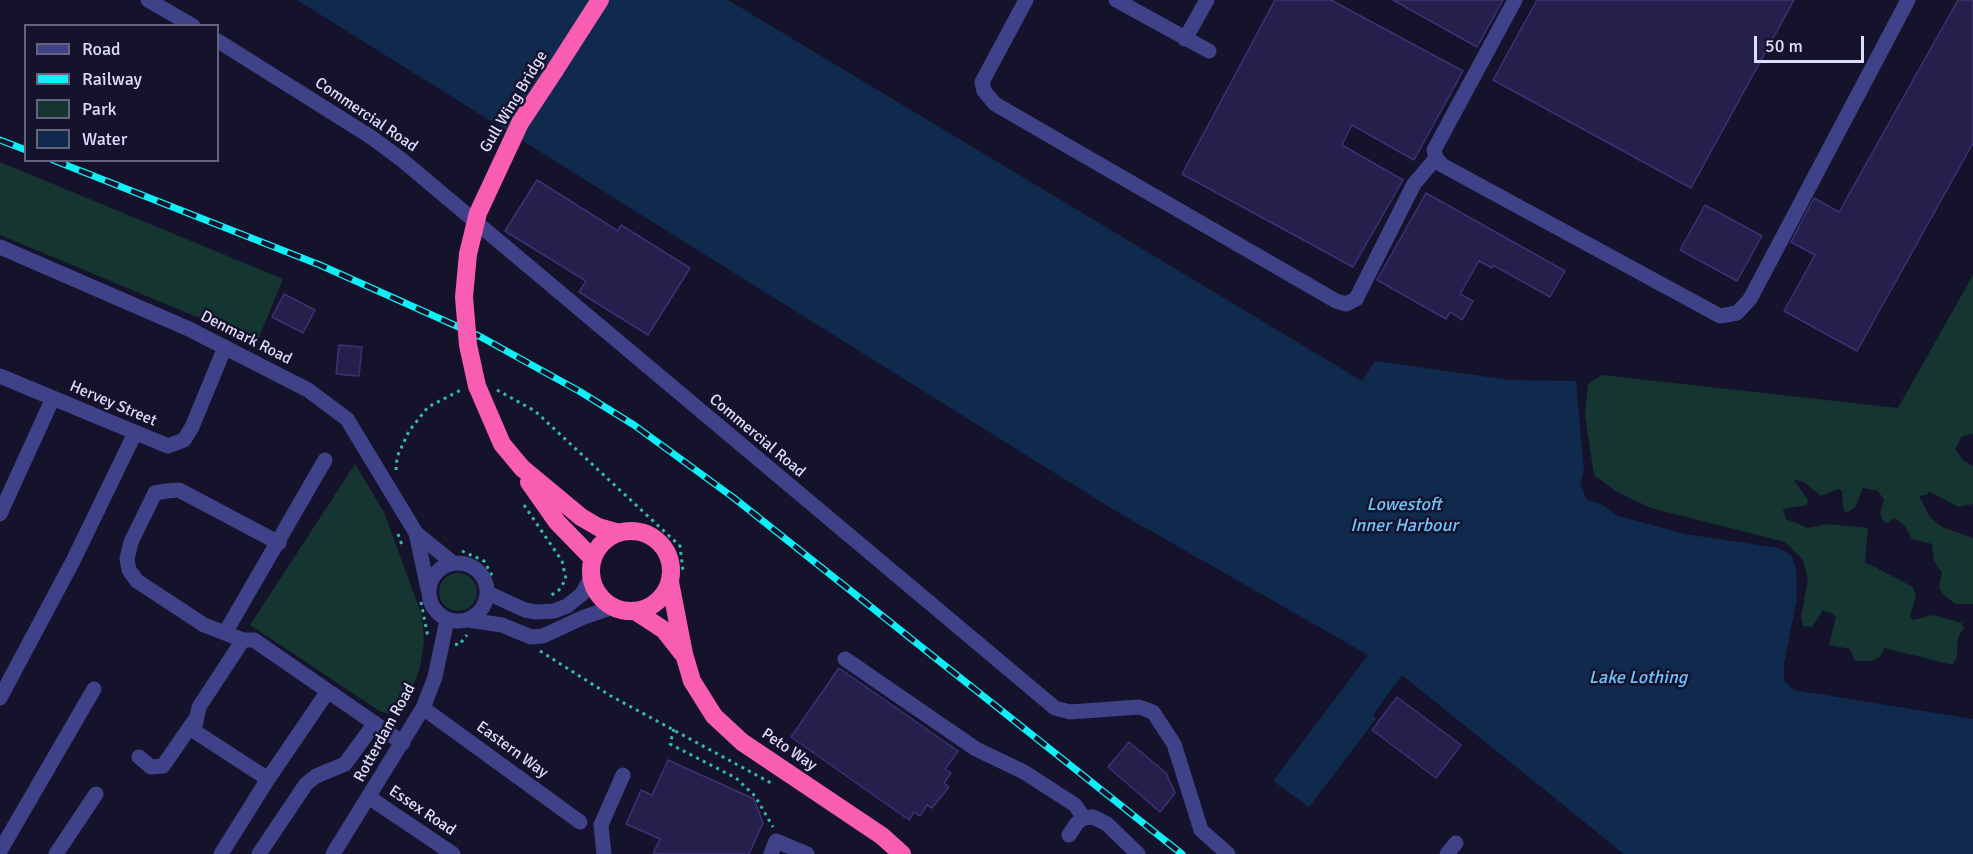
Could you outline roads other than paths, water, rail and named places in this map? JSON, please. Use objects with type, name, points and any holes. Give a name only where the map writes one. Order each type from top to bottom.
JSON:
[{"type":"highway","name":"Gull Wing Bridge","points":[[522,468],[502,444],[477,386],[468,345],[464,297],[468,254],[478,213],[520,123],[600,0]]},
{"type":"highway","points":[[522,468],[581,517],[598,527],[619,533],[644,533],[663,547],[669,558],[670,582],[657,602],[635,611],[615,608],[604,601],[591,578],[592,559],[608,538],[619,533]]},
{"type":"highway","points":[[522,468],[537,496],[557,522],[592,559]]},
{"type":"highway","name":"Peto Way","points":[[670,582],[684,654],[701,700],[727,730],[882,836],[902,854]]},
{"type":"highway","name":"Peto Way","points":[[635,611],[664,630],[684,654]]},
{"type":"street","points":[[148,0],[190,24]]},
{"type":"street","points":[[1026,0],[982,81],[984,91],[995,104],[1336,301],[1346,304],[1356,299],[1414,184],[1436,158]]},
{"type":"street","points":[[1116,0],[1209,51]]},
{"type":"street","points":[[1185,39],[1207,0]]},
{"type":"street","points":[[1515,0],[1434,150],[1436,158],[1443,165],[1720,316],[1737,313],[1750,299],[1908,0]]},
{"type":"street","name":"Commercial Road","points":[[219,42],[371,137],[402,160],[1055,708],[1086,712],[1139,707],[1153,712],[1174,744],[1201,830],[1228,854]]},
{"type":"street","name":"Denmark Road","points":[[0,247],[225,347],[308,390],[347,419],[416,533],[428,590]]},
{"type":"street","name":"Hervey Street","points":[[0,376],[168,446],[184,440],[192,427],[225,347]]},
{"type":"street","points":[[0,514],[53,398]]},
{"type":"street","points":[[0,698],[73,561],[135,433]]},
{"type":"street","points":[[225,633],[325,460]]},
{"type":"street","points":[[279,543],[179,490],[155,493],[131,542],[126,559],[129,570],[137,581],[195,619],[243,640],[254,640],[403,743]]},
{"type":"street","name":"Denmark Road","points":[[416,533],[453,563]]},
{"type":"street","points":[[468,620],[482,609],[488,593],[486,582],[473,566],[453,563],[436,572],[428,590],[433,608],[447,620],[502,624],[531,637],[543,636],[584,617],[615,608]]},
{"type":"street","points":[[488,593],[525,610],[554,611],[567,606],[582,594],[591,578]]},
{"type":"street","name":"Rotterdam Road","points":[[333,854],[370,798],[423,708],[435,677],[447,620]]},
{"type":"street","points":[[139,757],[151,768],[163,766],[243,640]]},
{"type":"street","points":[[845,659],[976,749],[1024,772],[1075,806],[1084,818]]},
{"type":"street","points":[[0,851],[94,689]]},
{"type":"street","points":[[220,854],[328,691]]},
{"type":"street","name":"Eastern Way","points":[[423,708],[580,822]]},
{"type":"street","points":[[194,720],[194,731],[268,779]]},
{"type":"street","points":[[259,854],[306,784],[316,776],[345,764],[375,723]]},
{"type":"street","points":[[604,854],[601,825],[623,775]]},
{"type":"street","points":[[56,854],[96,794]]},
{"type":"street","name":"Essex Road","points":[[370,798],[436,849],[453,854]]},
{"type":"street","points":[[1069,835],[1077,823],[1084,818],[1094,818],[1107,824],[1138,854]]},
{"type":"street","points":[[771,854],[776,841],[807,854]]},
{"type":"water","name":"Lowestoft Inner Harbour","points":[[297,0],[728,0],[1362,381],[1375,361],[1510,380],[1576,381],[1584,471],[1580,483],[1587,500],[1601,504],[1618,516],[1685,534],[1779,548],[1792,556],[1796,569],[1797,598],[1784,664],[1784,681],[1794,690],[1973,719],[1973,854],[1624,854],[1402,675],[1373,715],[1376,719],[1309,807],[1273,781],[1368,655],[1114,510]]},
{"type":"railway","points":[[0,140],[24,149]]},
{"type":"railway","points":[[58,162],[320,265],[481,337],[579,391],[634,425],[734,498],[1182,854]]},
{"type":"water label","name":"Lake Lothing","points":[[1638,678]]}]
